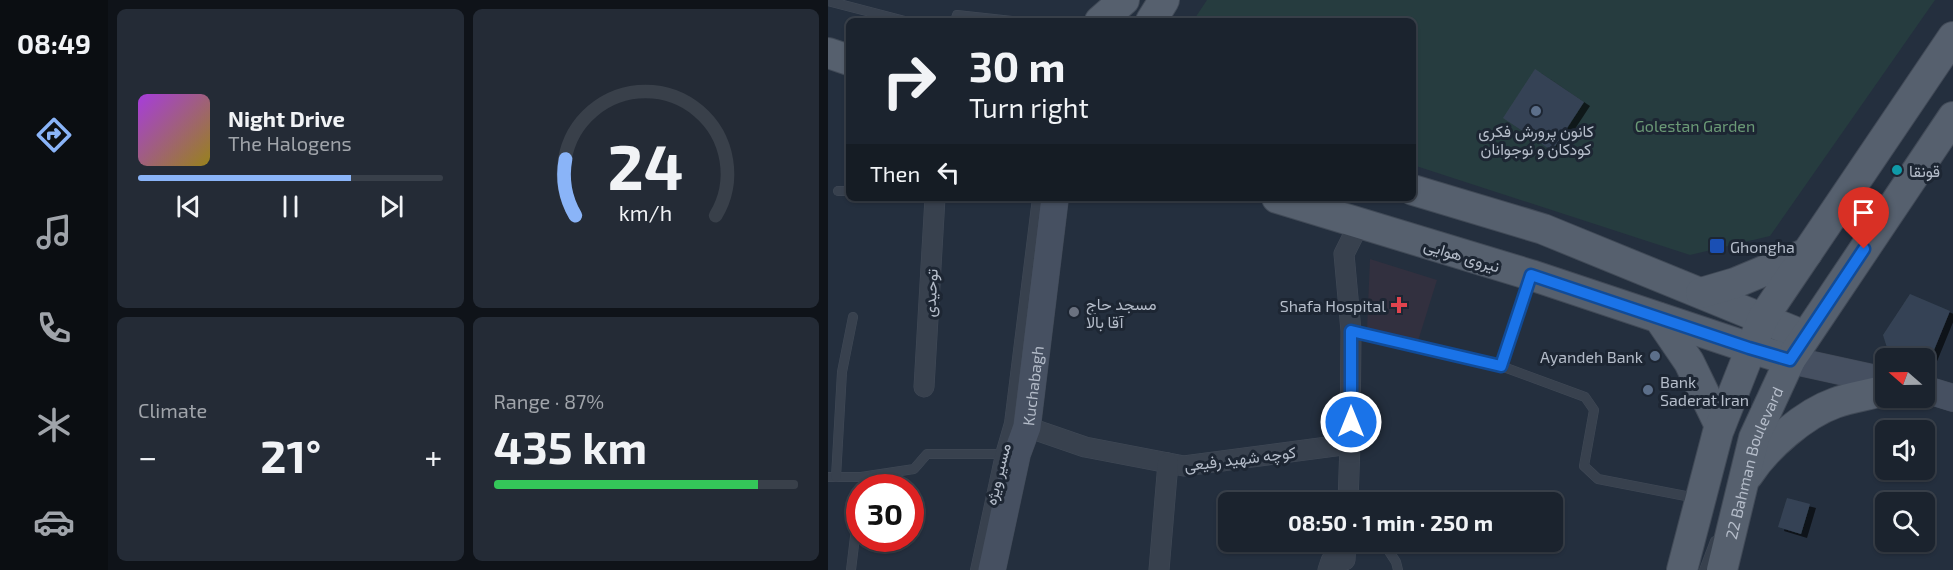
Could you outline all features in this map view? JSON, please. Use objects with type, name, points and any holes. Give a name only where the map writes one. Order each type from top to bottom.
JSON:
[{"type":"main road","points":[[1103,18],[1124,0]]},
{"type":"main road","points":[[1153,18],[1164,0]]},
{"type":"main road","points":[[1682,570],[1710,513],[1719,429],[1749,348],[1763,318],[1953,37]]},
{"type":"main road","points":[[828,53],[846,59]]},
{"type":"main road","name":"22 Bahman Boulevard","points":[[1722,570],[1754,438],[1797,348],[1953,117]]},
{"type":"main road","points":[[1416,191],[1543,229],[1763,318],[1797,348],[1875,377]]},
{"type":"main road","name":"Kuchabagh","points":[[992,570],[1008,454],[1026,427],[1055,201]]},
{"type":"main road","name":"نیروی هوایی","points":[[1286,201],[1531,275],[1749,348],[1797,348]]},
{"type":"main road","points":[[1701,293],[1745,279],[1807,253]]},
{"type":"main road","points":[[1659,318],[1689,362],[1719,429]]},
{"type":"main road","points":[[1935,392],[1953,398]]},
{"type":"main road","points":[[1744,482],[1755,464],[1771,448],[1815,412],[1833,404],[1875,393]]},
{"type":"street","name":"توحیدی","points":[[924,387],[935,201]]},
{"type":"street","points":[[1351,492],[1351,331],[1344,254],[1359,224]]},
{"type":"street","name":"کوچه شهید رفیعی","points":[[1026,427],[1085,447],[1184,466],[1350,444]]},
{"type":"street","points":[[1159,570],[1168,463]]},
{"type":"street","points":[[1328,570],[1330,561],[1345,560],[1345,552]]},
{"type":"lane","points":[[828,1],[893,18]]},
{"type":"lane","points":[[956,18],[957,15],[984,18]]},
{"type":"lane","points":[[838,191],[846,191]]},
{"type":"lane","name":"مسیر ویژه","points":[[975,570],[1008,454],[1037,201]]},
{"type":"lane","points":[[1501,366],[1531,275]]},
{"type":"lane","points":[[832,477],[842,372],[853,317]]},
{"type":"lane","points":[[1351,331],[1501,366],[1585,397],[1594,410],[1584,465],[1598,479],[1710,513],[1754,438]]},
{"type":"lane","points":[[881,474],[914,469],[927,454],[1008,454]]},
{"type":"lane","points":[[1704,570],[1721,526]]},
{"type":"lane","points":[[1699,570],[1702,547]]},
{"type":"lane","points":[[850,570],[852,552]]},
{"type":"lane","points":[[1390,552],[1398,570]]},
{"type":"shaded area","name":"Shafa Hospital","points":[[1370,259],[1437,280],[1418,341],[1367,330]]},
{"type":"green space","name":"Golestan Garden","points":[[1207,0],[1935,0],[1770,236],[1690,255],[1416,166],[1416,18],[1195,18]]},
{"type":"building","points":[[1535,69],[1584,102],[1552,151],[1503,118]]},
{"type":"building","points":[[1910,294],[1950,311],[1935,348],[1887,348],[1883,335]]},
{"type":"building","points":[[1787,498],[1810,504],[1801,534],[1778,527]]},
{"type":"place","name":"کانون پرورش فکری کودکان و نوجوانان","points":[[1536,111]]},
{"type":"place","name":"قونقا","points":[[1897,170]]},
{"type":"place","name":"Ghongha","points":[[1717,246]]},
{"type":"place","name":"Shafa Hospital","points":[[1399,305]]},
{"type":"place","name":"مسجد حاج آقا بالا","points":[[1074,312]]},
{"type":"place","name":"Ayandeh Bank","points":[[1655,356]]},
{"type":"place","name":"Bank Saderat Iran","points":[[1648,390]]},
{"type":"route","points":[[1351,422],[1351,331],[1501,366],[1531,275],[1790,360],[1864,249]]}]
